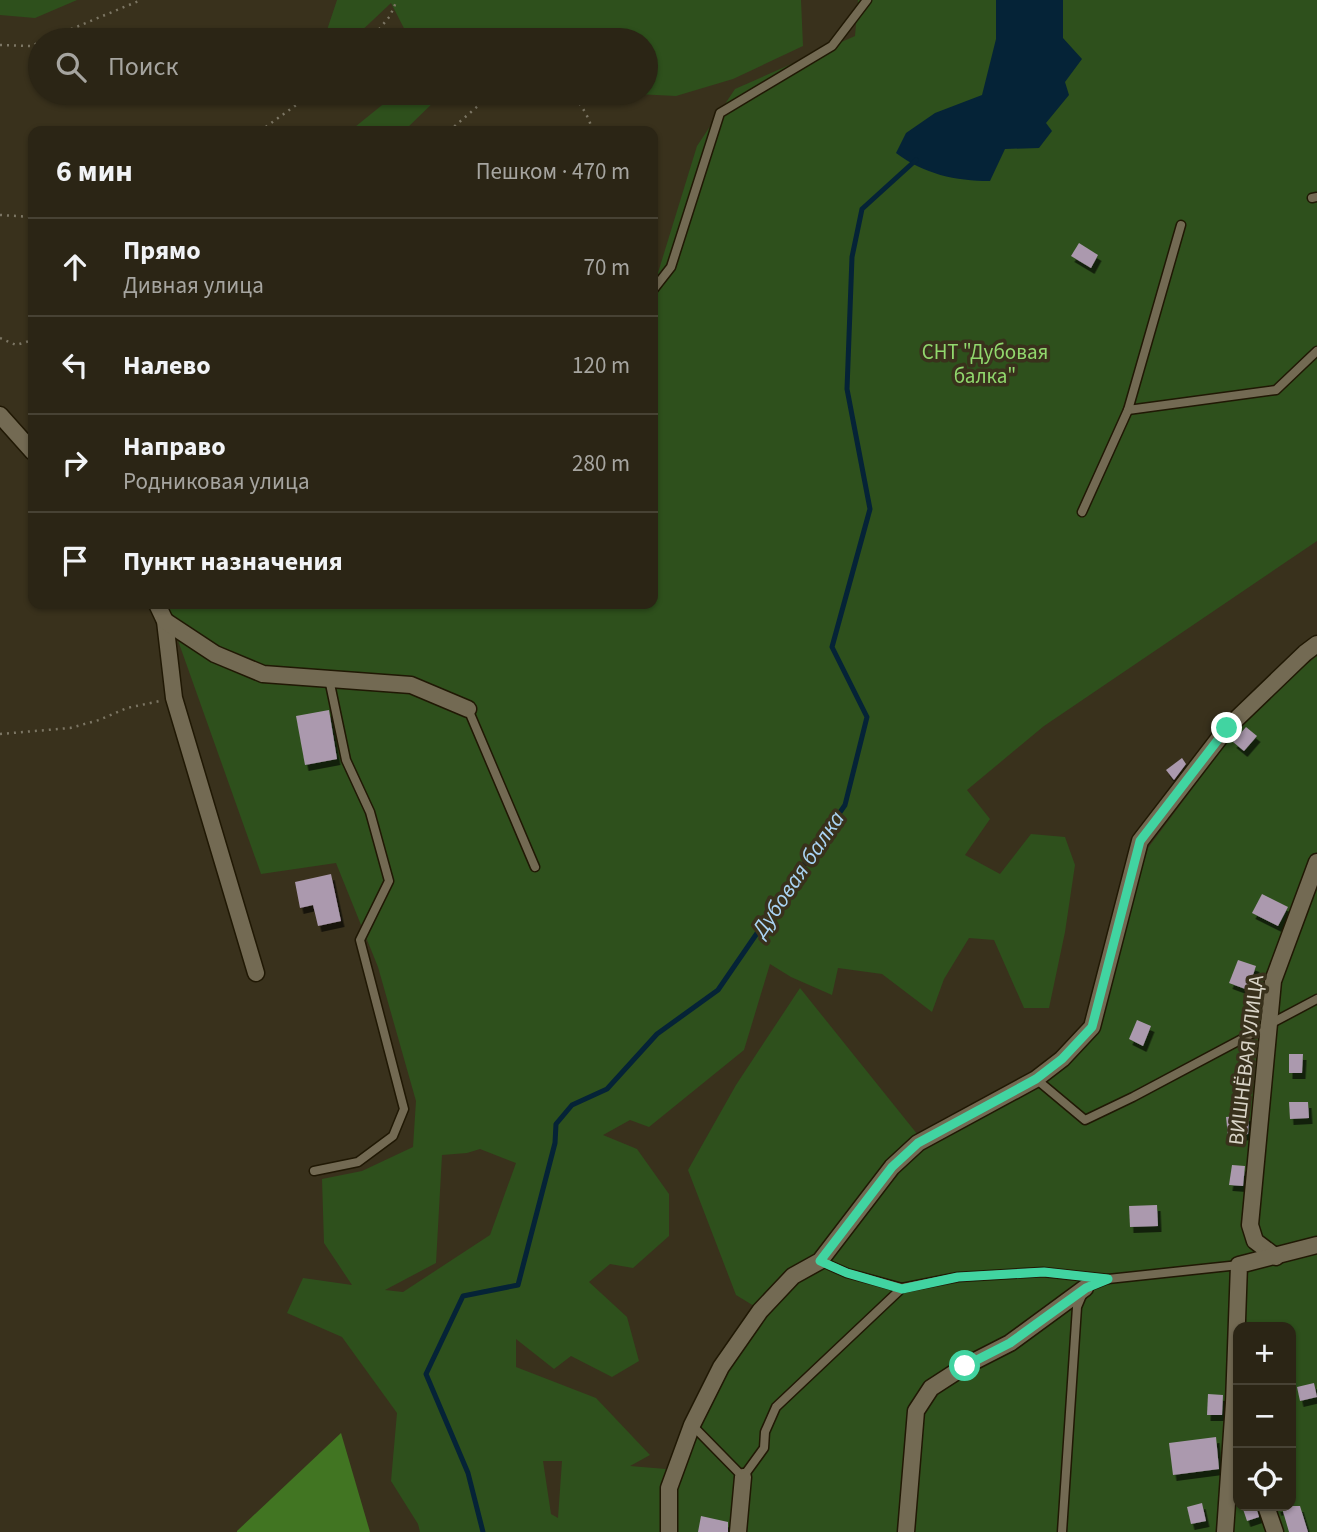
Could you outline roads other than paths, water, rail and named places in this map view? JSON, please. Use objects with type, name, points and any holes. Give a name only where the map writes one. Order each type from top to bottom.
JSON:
[{"type":"street","points":[[0,415],[28,446]]},
{"type":"street","points":[[160,609],[165,621],[174,698],[256,973]]},
{"type":"street","points":[[165,621],[215,654],[262,674],[411,685],[468,709]]},
{"type":"street","points":[[669,1532],[669,1488],[692,1425],[721,1367],[760,1311],[793,1276],[820,1261],[892,1167],[918,1143],[1036,1079],[1062,1059],[1092,1027],[1140,841],[1227,728],[1317,644]]},
{"type":"street","name":"ВИШНЁВАЯ УЛИЦА","points":[[1276,1257],[1255,1241],[1250,1225],[1273,981],[1317,862]]},
{"type":"street","points":[[1237,1385],[1239,1265],[1317,1245]]},
{"type":"street","points":[[906,1532],[916,1411],[931,1388],[965,1366],[1010,1343],[1086,1288]]},
{"type":"street","points":[[1225,1532],[1233,1443]]},
{"type":"street","points":[[738,1532],[743,1477]]},
{"type":"street","points":[[1268,1511],[1275,1532]]},
{"type":"lane","points":[[658,284],[671,267],[720,113],[832,46],[867,0]]},
{"type":"lane","points":[[1082,512],[1128,410],[1181,225]]},
{"type":"lane","points":[[1128,410],[1276,390],[1317,351]]},
{"type":"lane","points":[[314,1171],[358,1163],[393,1136],[404,1110],[360,940],[389,881],[370,812],[346,760],[329,679]]},
{"type":"lane","points":[[468,709],[535,867]]},
{"type":"lane","points":[[1036,1079],[1085,1120],[1317,999]]},
{"type":"lane","points":[[820,1261],[847,1273],[902,1289],[958,1277],[1031,1273],[1108,1279],[1239,1265]]},
{"type":"lane","points":[[1062,1532],[1077,1307],[1086,1288],[1108,1279]]},
{"type":"lane","points":[[692,1425],[743,1477],[764,1448],[765,1432],[776,1407],[902,1289]]},
{"type":"water","points":[[996,0],[1063,0],[1063,38],[1082,59],[1065,82],[1069,95],[1046,123],[1052,131],[1039,148],[1005,149],[990,181],[964,180],[929,171],[896,153],[906,133],[935,113],[982,95],[996,39]]},
{"type":"waterway","name":"Дубовая балка","points":[[483,1532],[468,1473],[426,1374],[463,1296],[518,1285],[555,1143],[556,1124],[572,1105],[607,1089],[657,1034],[718,990],[845,805],[867,717],[832,647],[870,509],[847,389],[852,257],[862,209],[916,160]]},
{"type":"park label","name":"СНТ \"Дубовая балка\"","points":[[985,364]]}]
